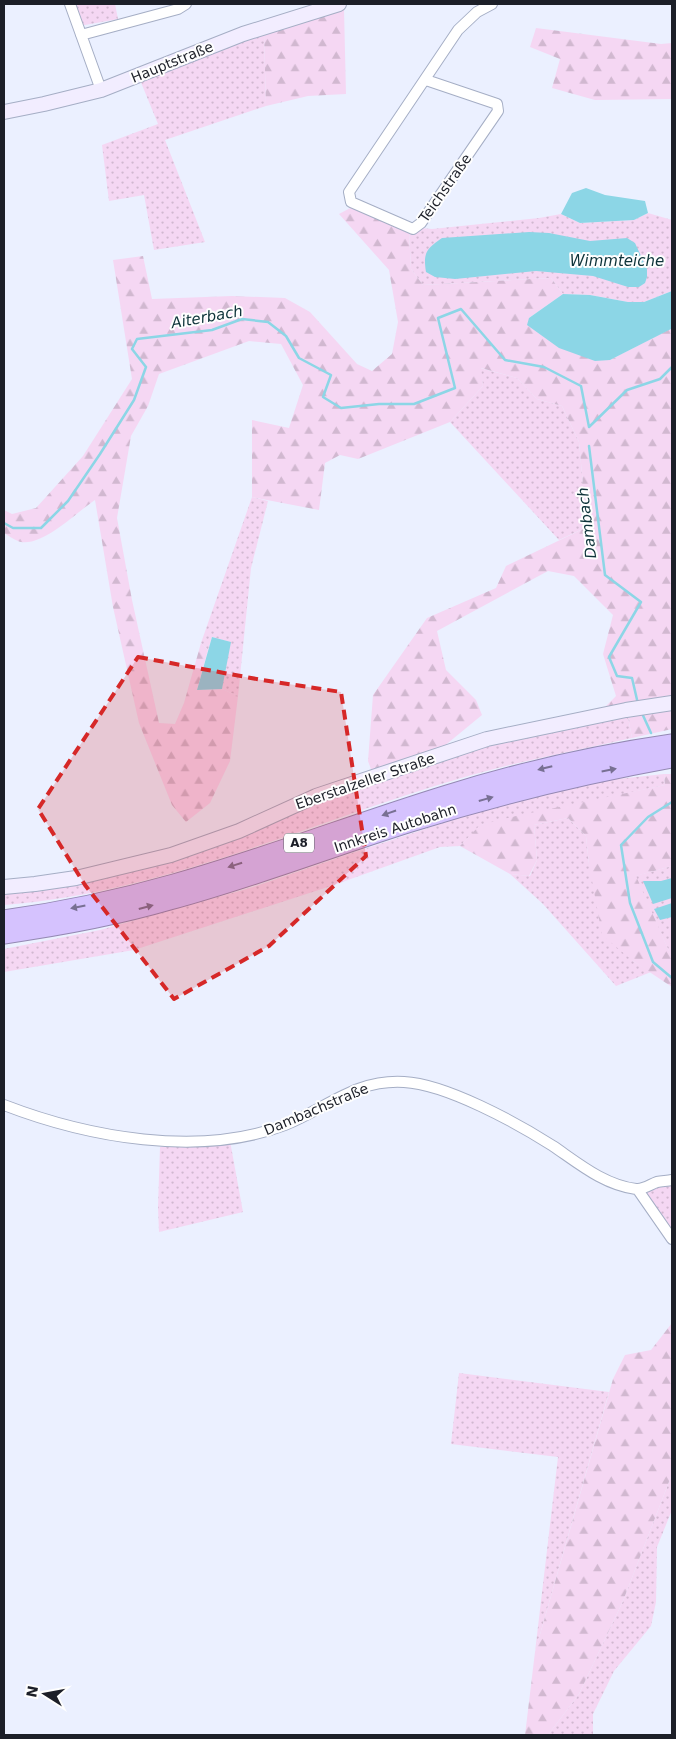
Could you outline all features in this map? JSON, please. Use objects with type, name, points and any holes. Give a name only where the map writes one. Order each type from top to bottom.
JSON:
[{"type":"highway","name":"Innkreis Autobahn","points":[[4,920],[77,908],[175,884],[397,810],[504,778],[602,756],[672,744]]},
{"type":"highway","name":"Innkreis Autobahn","points":[[4,934],[59,926],[138,909],[220,885],[499,795],[596,772],[672,758]]},
{"type":"street","points":[[70,4],[101,90]]},
{"type":"street","points":[[81,35],[178,9],[186,4]]},
{"type":"street","name":"Hauptstraße","points":[[4,112],[101,90],[243,34],[339,4]]},
{"type":"street","name":"Teichstraße","points":[[426,80],[498,104],[498,111],[421,223],[414,229],[351,202],[349,192],[458,30],[476,12],[492,4]]},
{"type":"street","name":"Eberstalzeller Straße","points":[[4,887],[76,878],[171,855],[238,831],[316,796],[487,739],[626,710],[672,703]]},
{"type":"street","name":"Dambachstraße","points":[[4,1105],[87,1130],[164,1142],[188,1142],[269,1130],[310,1113],[342,1095],[369,1085],[394,1082],[415,1083],[437,1089],[499,1116],[551,1145],[602,1178],[638,1190]]},
{"type":"street","points":[[672,1180],[657,1182],[638,1190],[672,1239]]},
{"type":"highlighted area","points":[[138,657],[262,680],[341,692],[366,856],[269,946],[174,999],[85,885],[38,809]]},
{"type":"green space","points":[[67,4],[115,4],[118,19],[74,27]]},
{"type":"green space","points":[[344,9],[346,94],[308,96],[266,106],[264,33]]},
{"type":"green space","points":[[536,28],[661,44],[672,43],[672,99],[595,100],[552,88],[560,59],[530,47]]},
{"type":"green space","points":[[264,33],[266,106],[165,140],[205,242],[154,250],[144,195],[109,201],[102,145],[158,124],[140,80]]},
{"type":"green space","points":[[354,206],[409,232],[411,269],[423,285],[551,278],[563,294],[529,318],[610,360],[672,328],[672,698],[604,708],[616,696],[603,654],[613,615],[574,576],[548,571],[437,631],[446,670],[476,700],[482,715],[437,752],[372,772],[368,761],[373,695],[427,618],[496,588],[506,566],[587,527],[579,442],[562,406],[537,399],[517,378],[481,368],[483,386],[450,422],[358,459],[340,455],[325,463],[319,510],[252,497],[252,420],[289,428],[303,385],[281,344],[249,341],[159,374],[148,406],[131,436],[117,518],[132,600],[159,723],[175,724],[184,703],[201,643],[208,650],[197,690],[222,689],[238,696],[230,761],[210,803],[186,822],[172,805],[139,723],[113,607],[95,500],[60,527],[40,539],[30,542],[21,542],[4,533],[4,510],[12,514],[36,508],[83,456],[132,379],[113,260],[143,256],[152,299],[232,296],[285,298],[310,312],[357,364],[372,371],[392,354],[398,322],[389,270],[339,214]]},
{"type":"green space","points":[[648,213],[672,220],[672,291],[644,302],[628,302],[590,295],[563,294],[551,278],[423,285],[411,269],[409,232],[421,228],[432,229],[561,214],[580,223],[634,220]]},
{"type":"green space","points":[[480,368],[517,378],[537,399],[562,406],[579,442],[587,527],[559,540],[450,422],[483,386]]},
{"type":"green space","points":[[252,497],[268,501],[251,568],[238,696],[222,689],[230,642],[212,637],[208,650],[201,643]]},
{"type":"green space","points":[[672,707],[672,729],[632,738],[628,717]]},
{"type":"green space","points":[[628,717],[632,738],[523,762],[458,779],[178,871],[63,898],[4,905],[4,891],[76,883],[320,799],[470,750],[542,731]]},
{"type":"green space","points":[[664,774],[665,785],[481,825],[460,846],[440,847],[334,885],[134,950],[4,972],[4,949],[100,930],[250,888],[480,811],[608,780]]},
{"type":"green space","points":[[664,774],[672,774],[672,866],[636,876],[672,958],[672,987],[633,961],[602,935],[589,864],[586,836],[568,818],[534,825],[537,860],[529,876],[510,874],[460,846],[480,825],[665,785]]},
{"type":"green space","points":[[568,818],[586,836],[589,864],[633,961],[651,972],[616,986],[543,904],[510,874],[530,876],[537,860],[534,825]]},
{"type":"green space","points":[[672,866],[672,958],[635,876]]},
{"type":"green space","points":[[230,1141],[243,1212],[159,1232],[160,1147]]},
{"type":"green space","points":[[672,1178],[672,1231],[637,1184]]},
{"type":"green space","points":[[672,1323],[672,1474],[623,1601],[579,1694],[548,1735],[525,1735],[535,1652],[613,1379],[625,1355],[651,1350]]},
{"type":"green space","points":[[459,1373],[609,1392],[535,1652],[558,1457],[451,1444]]},
{"type":"green space","points":[[672,1474],[672,1510],[657,1547],[656,1602],[651,1626],[614,1671],[593,1714],[593,1735],[548,1735],[579,1694],[623,1601]]},
{"type":"water","name":"Wimmteiche","points":[[586,188],[605,195],[645,201],[648,213],[634,220],[580,223],[561,214],[572,193]]},
{"type":"water","name":"Wimmteiche","points":[[529,232],[549,233],[590,241],[627,238],[635,243],[647,269],[645,283],[639,287],[628,287],[593,276],[536,271],[455,279],[435,277],[426,272],[425,260],[427,252],[432,245],[442,238]]},
{"type":"water","name":"Wimmteiche","points":[[672,291],[671,329],[610,360],[595,361],[559,348],[527,325],[529,318],[563,294],[590,295],[628,302],[644,302]]},
{"type":"water","points":[[212,637],[231,642],[222,689],[197,690]]},
{"type":"water","points":[[672,878],[672,898],[653,904],[643,881],[661,881]]},
{"type":"water","points":[[672,903],[672,917],[660,920],[654,909]]},
{"type":"waterway","name":"Aiterbach","points":[[4,523],[13,528],[41,528],[68,501],[134,400],[146,367],[132,349],[137,339],[212,330],[242,319],[268,322],[286,336],[299,358],[331,375],[323,397],[341,408],[379,404],[414,404],[455,388],[438,318],[461,309],[505,360],[544,367],[581,386],[589,427],[627,390],[660,379],[672,367]]},
{"type":"waterway","name":"Dambach","points":[[589,446],[605,575],[641,602],[609,657],[617,676],[632,678],[638,704]]},
{"type":"waterway","name":"Dambach","points":[[641,711],[651,733]]},
{"type":"waterway","name":"Dambach","points":[[672,802],[648,817],[621,845],[630,903],[653,962],[672,978]]}]
